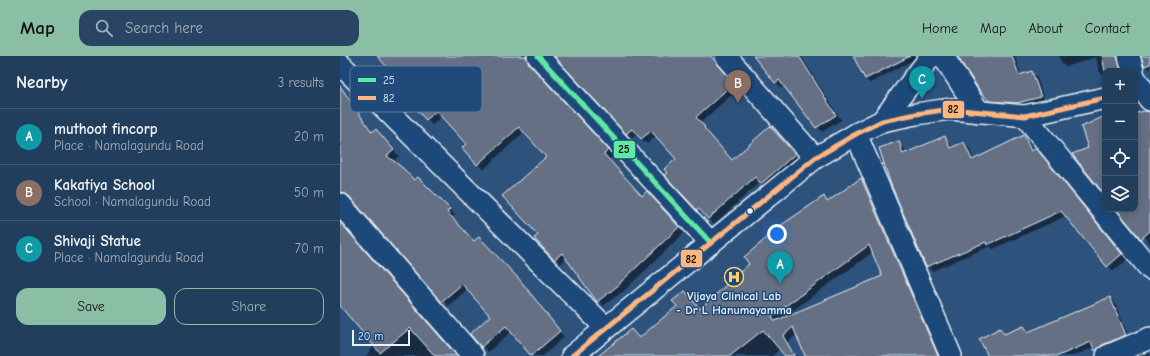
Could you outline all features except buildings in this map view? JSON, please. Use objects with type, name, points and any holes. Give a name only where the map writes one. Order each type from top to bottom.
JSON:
[{"type":"street","points":[[538,56],[711,243]]},
{"type":"street","points":[[726,56],[816,158]]},
{"type":"street","points":[[882,121],[931,56]]},
{"type":"street","points":[[943,56],[979,112]]},
{"type":"street","points":[[1130,56],[1132,68]]},
{"type":"street","points":[[340,64],[350,74]]},
{"type":"street","points":[[572,356],[816,158],[856,134],[882,121],[950,109],[1025,116],[1102,99]]},
{"type":"street","points":[[388,112],[606,328]]},
{"type":"street","points":[[1025,116],[1150,269]]},
{"type":"street","points":[[856,134],[951,356]]},
{"type":"street","points":[[340,204],[473,356]]},
{"type":"street","points":[[1107,356],[1150,338]]},
{"type":"transit line","name":"25","points":[[538,56],[711,243]]},
{"type":"transit line","name":"82","points":[[572,356],[815,158],[882,121],[950,109],[1025,116],[1102,99]]},
{"type":"place","name":"Shivaji Statue","points":[[922,99]]},
{"type":"place","name":"Kakatiya School","points":[[738,103]]},
{"type":"place","name":"Vijaya Clinical Lab - Dr L Hanumayamma","points":[[734,277]]},
{"type":"place","name":"muthoot fincorp","points":[[780,284]]}]
